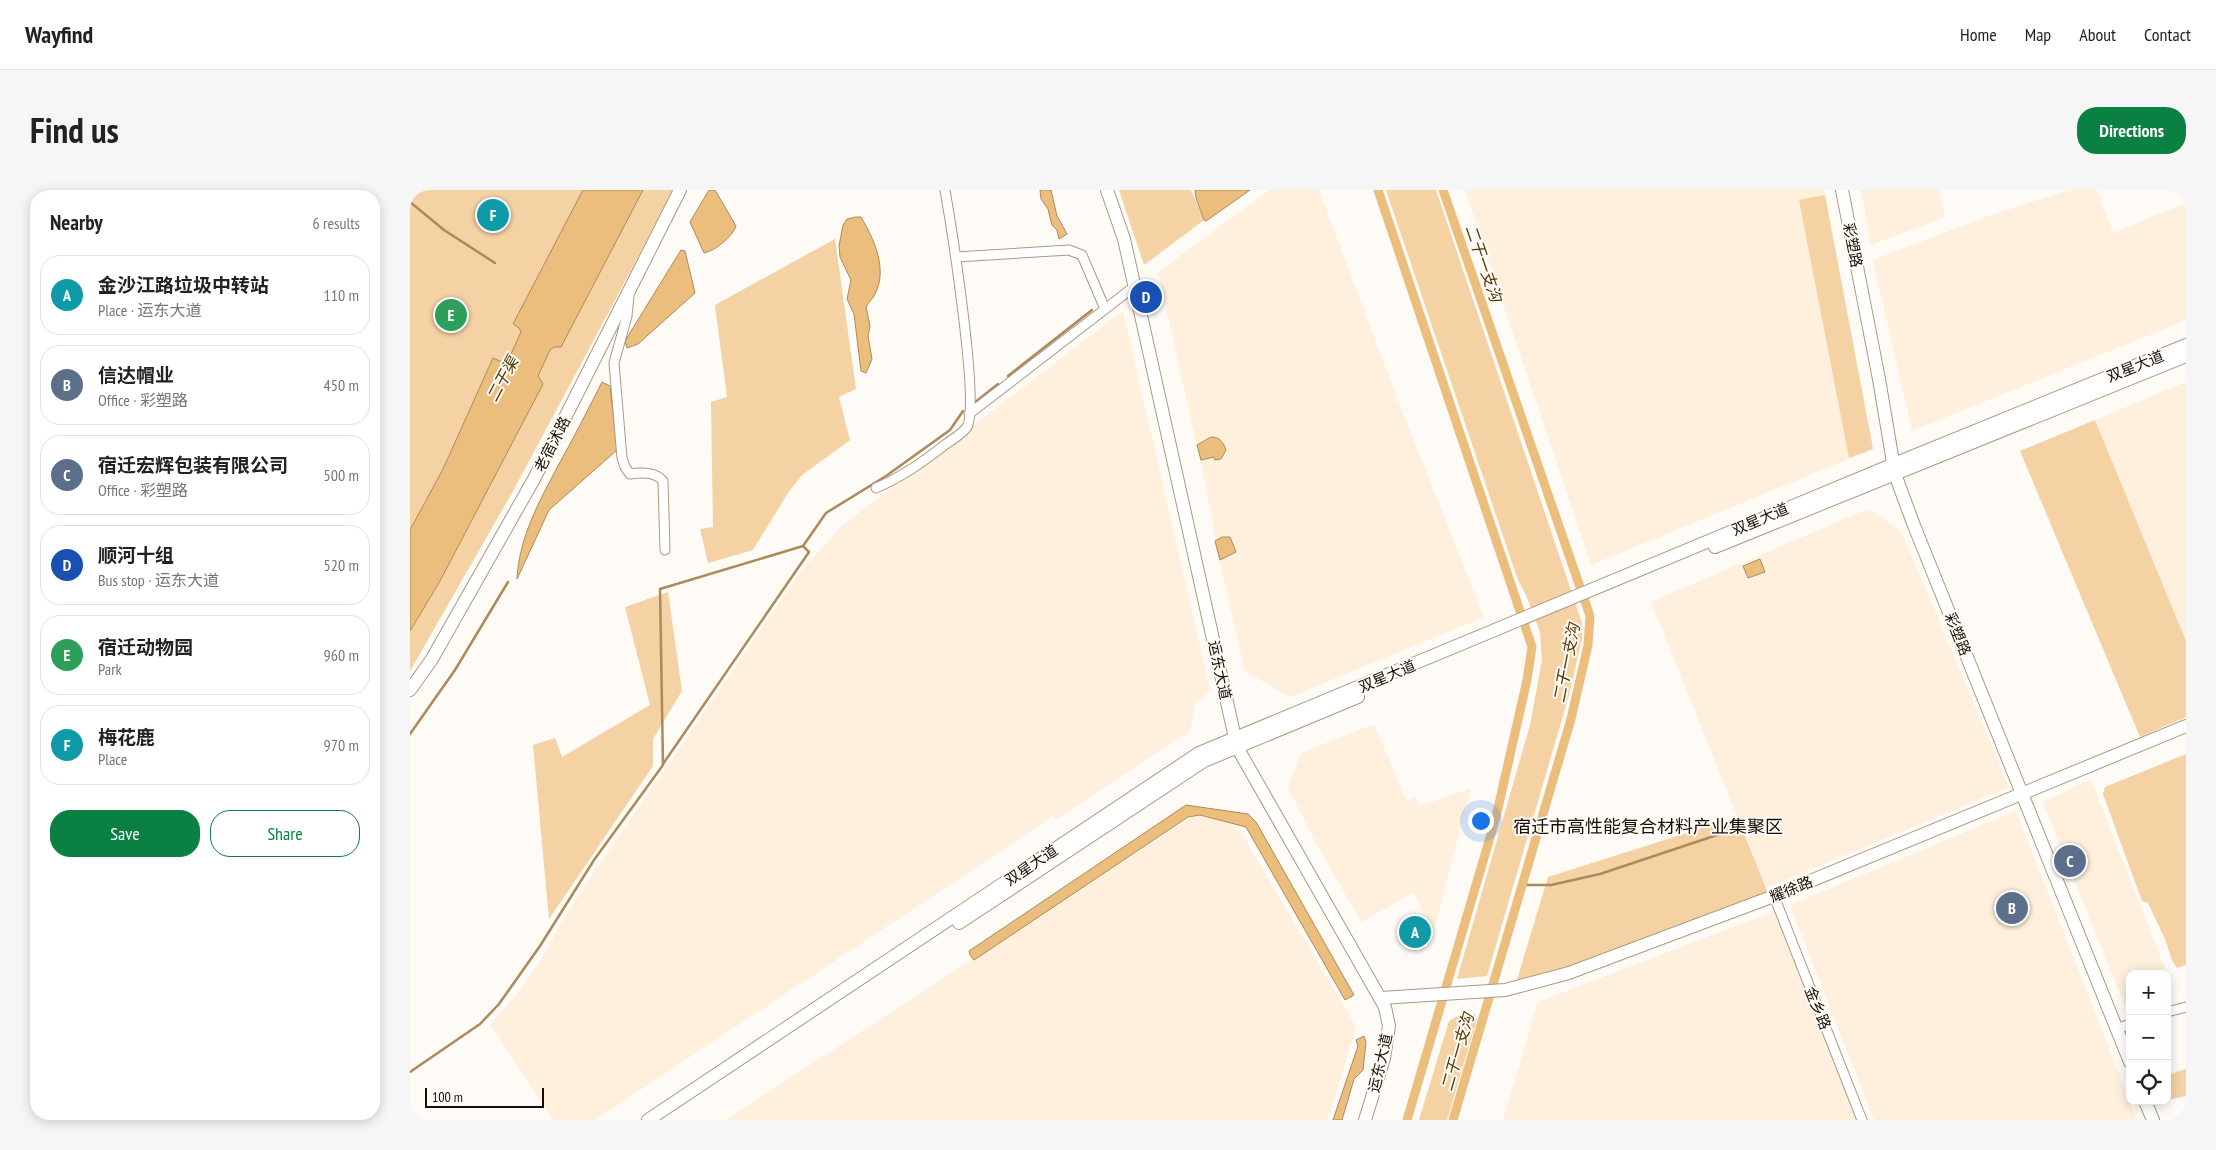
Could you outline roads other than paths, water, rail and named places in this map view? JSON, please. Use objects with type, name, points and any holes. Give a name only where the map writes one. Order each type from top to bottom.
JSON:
[{"type":"street","name":"老宿沭路","points":[[410,690],[436,651],[534,479],[680,190]]},
{"type":"street","points":[[876,488],[918,466],[962,433],[970,421],[969,372],[956,257],[945,190]]},
{"type":"street","name":"运东大道","points":[[1106,190],[1124,239],[1236,742],[1381,998],[1388,1026],[1384,1058],[1365,1120]]},
{"type":"street","name":"彩塑路","points":[[1842,190],[1879,379],[1894,469],[1913,523],[2129,1060]]},
{"type":"street","points":[[956,257],[1069,250],[1077,252],[1082,255],[1105,310]]},
{"type":"street","points":[[969,414],[1135,286]]},
{"type":"street","points":[[630,288],[627,316],[614,363],[622,458],[630,474],[639,472],[659,476],[663,481],[665,550]]},
{"type":"street","name":"双星大道","points":[[648,1120],[1191,758],[1236,742],[1894,469],[2186,345]]},
{"type":"street","name":"双星大道","points":[[1894,469],[2186,356]]},
{"type":"street","name":"耀徐路","points":[[1381,998],[1505,990],[1569,973],[1774,896],[2186,726]]},
{"type":"street","name":"双星大道","points":[[661,1120],[1204,761],[1236,742]]},
{"type":"street","name":"金乡路","points":[[1774,896],[1862,1120]]},
{"type":"street","points":[[2171,1011],[2186,1008]]},
{"type":"street","points":[[2117,1029],[2126,1026]]},
{"type":"street","points":[[2147,1105],[2153,1120]]},
{"type":"water","name":"二干渠","points":[[583,190],[643,190],[561,347],[554,347],[550,350],[538,376],[543,384],[440,581],[410,631],[410,530],[443,469],[493,358],[502,362],[510,356],[521,332],[513,324]]},
{"type":"water","points":[[709,190],[715,190],[736,226],[723,242],[704,253],[690,222]]},
{"type":"water","points":[[1040,190],[1051,190],[1057,216],[1067,234],[1059,239],[1057,230],[1052,225],[1048,209],[1041,199]]},
{"type":"water","points":[[1195,190],[1250,190],[1206,221],[1196,198]]},
{"type":"water","points":[[861,217],[875,244],[880,264],[879,284],[874,296],[866,307],[870,326],[868,336],[872,359],[866,373],[861,371],[854,314],[847,299],[851,280],[840,257],[839,246],[843,225],[847,219]]},
{"type":"water","points":[[681,250],[685,251],[695,293],[638,344],[627,348],[625,341]]},
{"type":"water","points":[[602,382],[610,386],[617,450],[549,510],[517,579],[522,548],[532,519]]},
{"type":"water","points":[[1211,437],[1221,440],[1226,450],[1221,459],[1215,460],[1214,457],[1201,460],[1197,445]]},
{"type":"water","points":[[1222,537],[1230,537],[1236,552],[1220,560],[1215,541]]},
{"type":"water","points":[[1760,559],[1765,572],[1748,578],[1743,566]]},
{"type":"water","points":[[1186,805],[1248,814],[1256,822],[1354,995],[1345,1000],[1246,827],[1200,815],[1188,817],[974,960],[970,955],[969,951]]},
{"type":"water","points":[[1364,1036],[1366,1042],[1363,1070],[1354,1079],[1342,1120],[1333,1120],[1358,1046],[1356,1040]]},
{"type":"waterway","points":[[1378,190],[1532,647],[1527,680],[1496,817],[1407,1120]]},
{"type":"waterway","name":"二干一支沟","points":[[1443,190],[1590,616],[1588,645],[1571,719],[1453,1120]]},
{"type":"waterway","points":[[410,202],[444,230],[495,263]]},
{"type":"waterway","points":[[1008,376],[1092,310]]},
{"type":"waterway","points":[[974,403],[998,384]]},
{"type":"waterway","points":[[410,1072],[480,1024],[499,1004],[540,946],[594,860],[663,765],[660,589],[803,546],[826,513],[886,476],[950,430],[963,411]]},
{"type":"waterway","points":[[663,764],[809,552],[803,546]]},
{"type":"waterway","points":[[410,734],[455,670],[508,582]]},
{"type":"waterway","points":[[1522,885],[1551,885],[1600,874],[1732,830]]},
{"type":"place","name":"梅花鹿","points":[[493,215]]},
{"type":"place","name":"顺河十组","points":[[1146,297]]},
{"type":"place","name":"宿迁动物园","points":[[451,315]]},
{"type":"place","name":"宿迁宏辉包装有限公司","points":[[2070,861]]},
{"type":"place","name":"信达帽业","points":[[2012,908]]},
{"type":"place","name":"金沙江路垃圾中转站","points":[[1415,932]]},
{"type":"district","name":"宿迁市高性能复合材料产业集聚区","points":[[1648,826]]}]
